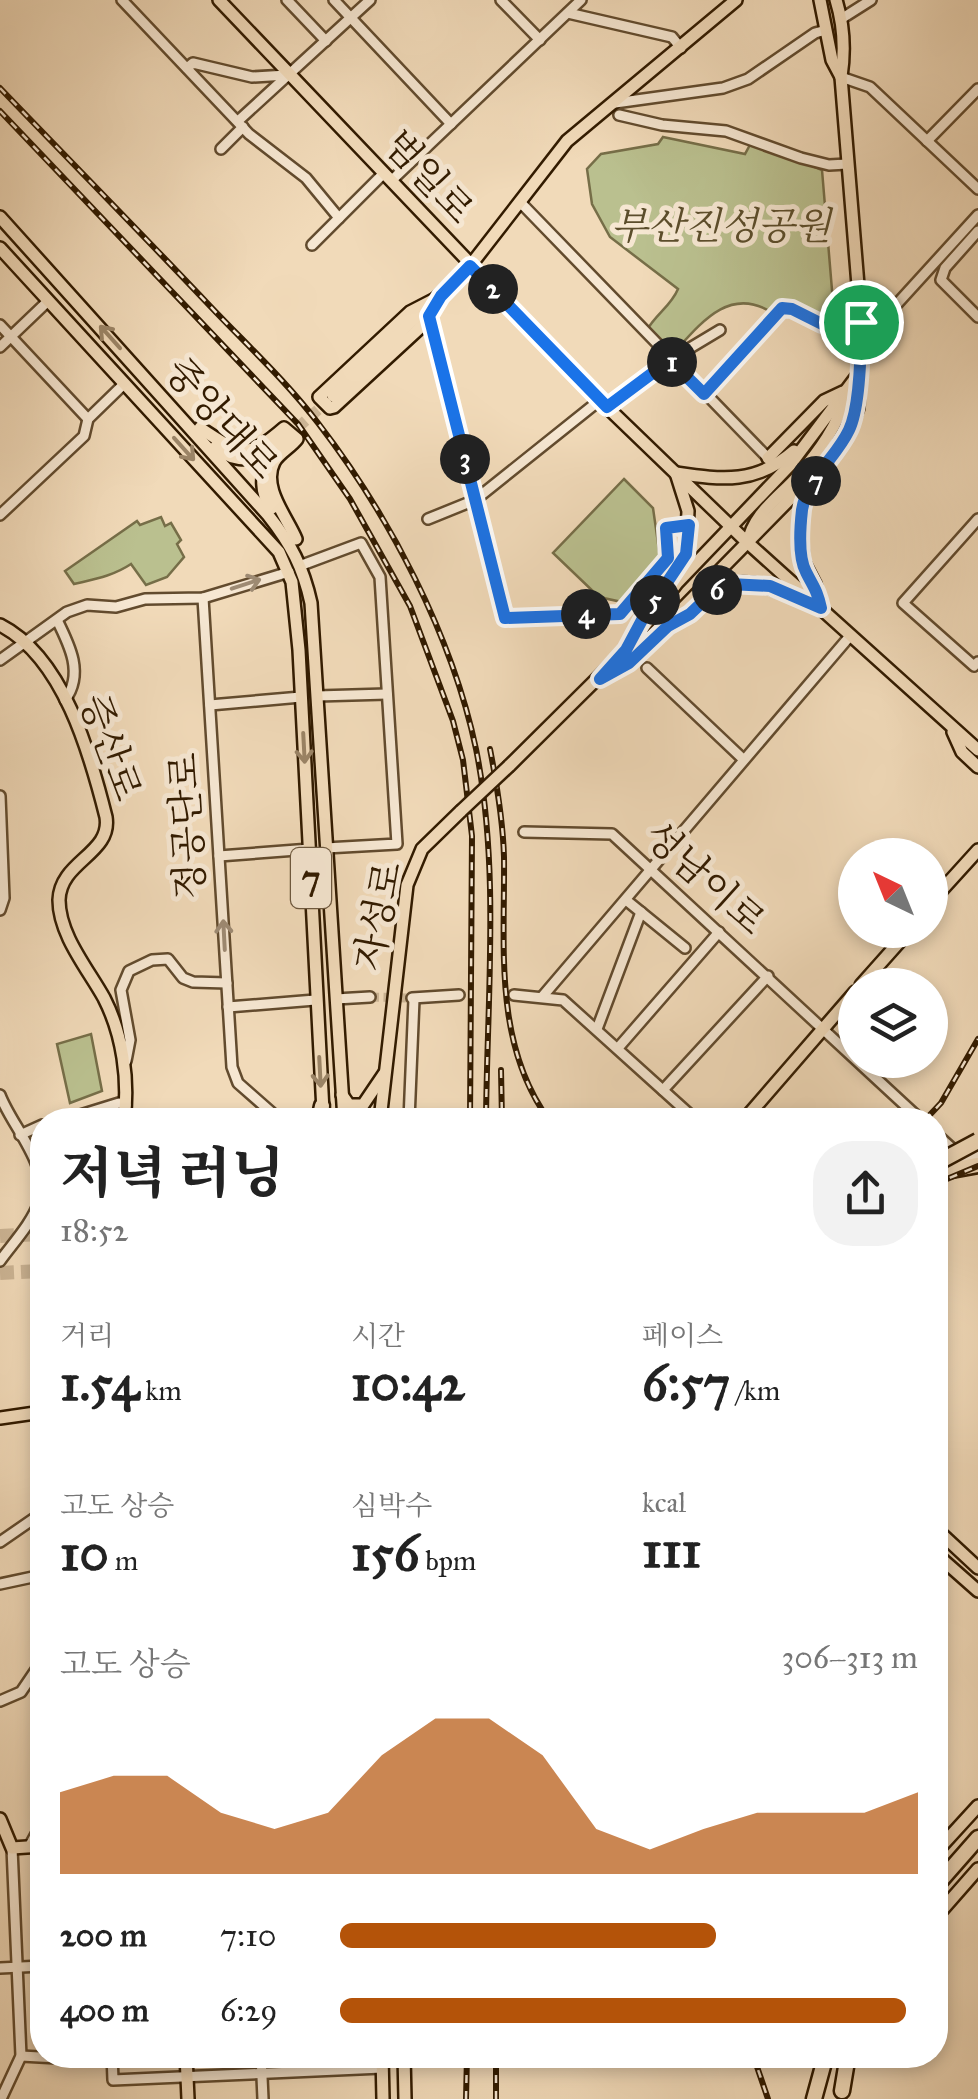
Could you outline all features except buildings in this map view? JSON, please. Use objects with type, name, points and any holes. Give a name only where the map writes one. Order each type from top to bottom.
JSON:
[{"type":"highway","points":[[948,1162],[978,1148]]},
{"type":"highway","points":[[948,1167],[978,1165]]},
{"type":"highway","points":[[948,1859],[978,1825]]},
{"type":"highway","points":[[948,1872],[978,1838]]},
{"type":"highway","points":[[948,1884],[978,1850]]},
{"type":"highway","points":[[812,2099],[822,2068]]},
{"type":"highway","points":[[841,2095],[846,2068]]},
{"type":"main road","name":"범일로","points":[[219,0],[604,403],[850,636]]},
{"type":"main road","name":"자성로","points":[[600,679],[629,663],[668,626],[818,471],[848,432],[858,408],[861,322],[840,77],[844,54],[842,19],[836,0]]},
{"type":"main road","points":[[842,19],[846,0]]},
{"type":"main road","points":[[333,396],[470,266],[568,142],[617,109],[735,3]]},
{"type":"main road","name":"자성로","points":[[818,4],[840,77]]},
{"type":"main road","name":"중앙대로","points":[[0,217],[268,515],[306,564]]},
{"type":"main road","name":"중앙대로","points":[[1,252],[279,552],[289,572],[302,698],[322,1108]]},
{"type":"main road","points":[[441,296],[429,316],[334,407],[330,408],[319,397],[410,312],[441,296]]},
{"type":"main road","name":"자성로","points":[[381,1108],[407,885],[422,849],[600,679],[677,583],[790,464],[857,376]]},
{"type":"main road","name":"자성로","points":[[748,543],[756,519],[825,442],[842,412],[847,390]]},
{"type":"main road","points":[[768,458],[824,401],[847,390]]},
{"type":"main road","points":[[162,398],[182,410],[222,454],[245,460],[267,456]]},
{"type":"main road","points":[[200,428],[228,446],[245,451],[262,448],[284,428],[297,438],[274,462],[271,479],[273,496],[306,564]]},
{"type":"main road","points":[[626,650],[686,554],[689,525],[676,473],[727,478],[756,475],[774,468],[810,438]]},
{"type":"main road","points":[[285,439],[267,456],[262,475],[264,500],[296,539]]},
{"type":"main road","points":[[818,471],[802,508],[801,536],[806,573],[816,584],[821,608]]},
{"type":"main road","name":"7","points":[[306,564],[313,579],[311,602],[343,1108]]},
{"type":"main road","points":[[668,626],[729,584],[770,586],[821,608]]},
{"type":"main road","name":"증산로","points":[[0,626],[25,640],[74,716],[88,753],[108,830],[104,842],[70,870],[62,883],[60,906],[83,966],[105,1000],[120,1040],[126,1108]]},
{"type":"main road","points":[[850,636],[978,750]]},
{"type":"main road","points":[[950,724],[962,752],[978,767]]},
{"type":"main road","points":[[948,883],[977,852],[978,836]]},
{"type":"main road","points":[[314,932],[325,985],[334,962]]},
{"type":"main road","points":[[876,968],[894,948]]},
{"type":"main road","points":[[754,1108],[838,1011]]},
{"type":"main road","points":[[342,1095],[349,1106],[363,1105],[384,1074]]},
{"type":"main road","points":[[374,1108],[384,1074]]},
{"type":"main road","points":[[0,1418],[30,1414]]},
{"type":"main road","points":[[948,1540],[978,1568]]},
{"type":"main road","points":[[948,1564],[978,1591]]},
{"type":"main road","points":[[948,1839],[978,1806]]},
{"type":"main road","points":[[0,1819],[12,1848],[30,1846]]},
{"type":"main road","points":[[948,1903],[978,1869]]},
{"type":"main road","points":[[187,2068],[188,2099]]},
{"type":"main road","points":[[382,2068],[383,2099]]},
{"type":"main road","points":[[405,2068],[406,2099]]},
{"type":"main road","points":[[812,2099],[816,2068]]},
{"type":"main road","points":[[841,2095],[851,2068]]},
{"type":"street","points":[[122,0],[241,124],[306,178],[339,218]]},
{"type":"street","points":[[132,10],[142,0]]},
{"type":"street","points":[[288,0],[326,41]]},
{"type":"street","points":[[334,0],[451,124]]},
{"type":"street","points":[[221,149],[290,75],[370,0]]},
{"type":"street","points":[[502,0],[540,40]]},
{"type":"street","points":[[312,245],[451,124],[582,0]]},
{"type":"street","points":[[842,19],[871,0]]},
{"type":"street","points":[[568,14],[672,36],[681,48]]},
{"type":"street","points":[[617,109],[723,88],[748,79],[814,32],[826,30]]},
{"type":"street","points":[[187,68],[193,62],[252,76],[290,75]]},
{"type":"street","points":[[840,77],[870,87],[978,189]]},
{"type":"street","points":[[927,142],[978,89]]},
{"type":"street","points":[[617,109],[673,126],[726,130],[829,165],[847,164]]},
{"type":"street","points":[[521,203],[768,458]]},
{"type":"street","points":[[704,394],[782,308],[832,326],[886,316],[978,214]]},
{"type":"street","points":[[978,231],[942,274],[944,286],[978,317]]},
{"type":"street","points":[[0,348],[47,302]]},
{"type":"street","points":[[429,316],[505,618],[620,614],[668,558],[666,528],[689,525]]},
{"type":"street","points":[[0,326],[88,419]]},
{"type":"street","points":[[428,519],[476,500],[604,403],[720,330]]},
{"type":"street","points":[[0,514],[84,436],[88,419],[124,384]]},
{"type":"street","points":[[978,519],[904,602],[974,666],[978,662]]},
{"type":"street","points":[[306,564],[361,544],[380,577],[397,844],[326,848]]},
{"type":"street","points":[[0,660],[56,620],[86,605],[116,607],[145,599],[203,598],[289,572]]},
{"type":"street","name":"정공단로","points":[[203,598],[232,1068],[238,1083],[266,1108]]},
{"type":"street","points":[[56,620],[72,651],[76,680],[65,700]]},
{"type":"street","points":[[542,997],[850,636]]},
{"type":"street","points":[[647,668],[743,759]]},
{"type":"street","points":[[317,696],[387,694]]},
{"type":"street","points":[[210,705],[302,698]]},
{"type":"street","points":[[0,796],[4,898],[0,910]]},
{"type":"street","name":"성남이로","points":[[524,832],[608,832],[908,1108]]},
{"type":"street","points":[[219,856],[310,850]]},
{"type":"street","points":[[626,900],[686,948]]},
{"type":"street","points":[[597,1028],[641,912]]},
{"type":"street","points":[[618,1048],[720,932]]},
{"type":"street","points":[[125,1069],[130,1040],[121,990],[129,971],[152,960],[168,960],[183,978],[226,984]]},
{"type":"street","points":[[663,1090],[768,976]]},
{"type":"street","points":[[514,995],[563,1000],[683,1108]]},
{"type":"street","points":[[409,1108],[412,998],[459,996]]},
{"type":"street","points":[[336,998],[370,997]]},
{"type":"street","points":[[228,1008],[315,1000]]},
{"type":"street","points":[[0,1094],[30,1153]]},
{"type":"street","points":[[103,1108],[126,1105]]},
{"type":"street","points":[[20,1135],[30,1130]]},
{"type":"street","points":[[948,1145],[956,1152]]},
{"type":"street","points":[[948,1158],[956,1152],[978,1148]]},
{"type":"street","points":[[0,1260],[30,1218]]},
{"type":"street","points":[[0,1542],[30,1521]]},
{"type":"street","points":[[0,1584],[30,1578]]},
{"type":"street","points":[[0,1701],[22,1692],[30,1680]]},
{"type":"street","points":[[1,2099],[21,2056],[12,1848]]},
{"type":"street","points":[[0,1883],[14,1884]]},
{"type":"street","points":[[0,1968],[30,1967]]},
{"type":"street","points":[[21,2056],[30,2056]]},
{"type":"street","points":[[113,2068],[113,2080],[317,2068]]},
{"type":"street","points":[[262,2068],[263,2099]]},
{"type":"green space","name":"부산진성공원","points":[[663,137],[745,154],[752,141],[822,170],[834,314],[821,319],[781,302],[771,312],[757,305],[732,305],[709,317],[679,347],[663,348],[647,330],[678,289],[610,237],[592,204],[587,169],[601,154],[658,144]]},
{"type":"green space","points":[[624,479],[653,508],[660,557],[622,602],[599,597],[553,553]]},
{"type":"green space","points":[[161,517],[165,526],[171,523],[181,540],[177,544],[184,557],[167,577],[146,585],[131,564],[74,584],[65,571],[137,521],[140,525]]},
{"type":"green space","points":[[91,1034],[102,1091],[70,1103],[57,1044]]},
{"type":"tunnel","points":[[285,439],[330,399]]},
{"type":"tunnel","points":[[370,997],[409,998]]},
{"type":"tunnel","points":[[0,1236],[30,1235]]},
{"type":"tunnel","points":[[0,1273],[30,1272]]},
{"type":"railway","points":[[0,88],[306,408],[369,497],[415,578],[465,706],[483,794],[490,887],[486,1108]]},
{"type":"railway","points":[[0,111],[298,424],[350,499],[410,606],[453,721],[463,760],[472,836],[470,1108]]},
{"type":"railway","points":[[490,749],[503,844],[504,959],[510,1026],[518,1059],[542,1108]]},
{"type":"railway","points":[[936,1108],[978,1039]]},
{"type":"railway","points":[[501,1070],[502,1108]]},
{"type":"railway","points":[[948,1179],[978,1166]]},
{"type":"railway","points":[[466,2099],[467,2068]]},
{"type":"railway","points":[[496,2068],[496,2099]]},
{"type":"railway","points":[[757,2068],[768,2099]]},
{"type":"route","points":[[470,266],[607,407],[670,360],[704,394],[782,308],[832,326],[861,322],[858,408],[848,432],[818,471],[802,508],[803,561],[806,573],[816,584],[821,608],[770,586],[729,584],[668,626],[629,663],[600,679],[626,650],[686,554],[689,525],[666,528],[668,558],[620,614],[505,618],[429,316],[441,296],[470,266]]}]
